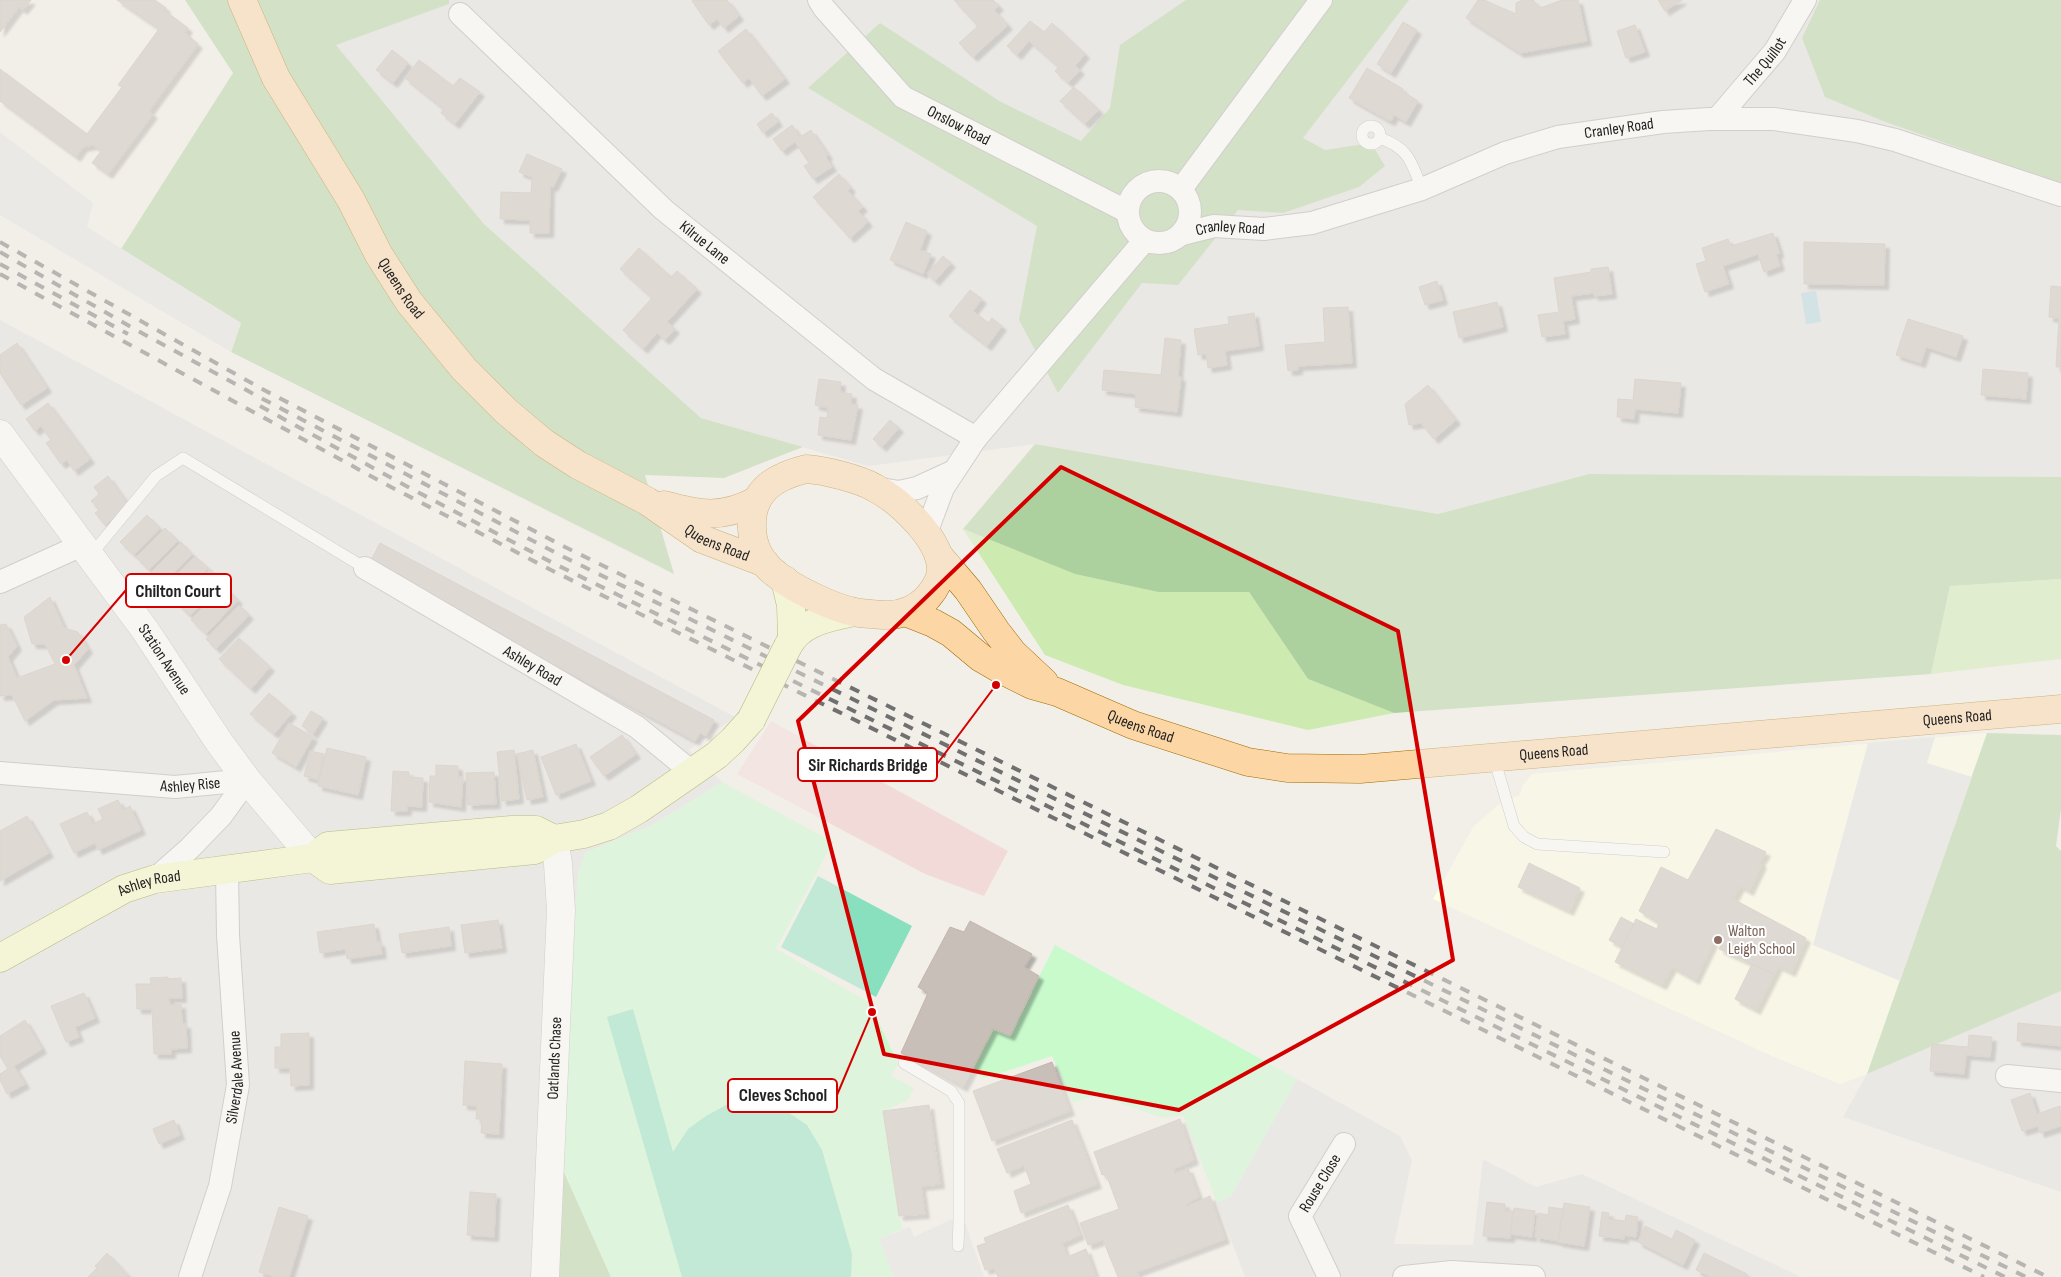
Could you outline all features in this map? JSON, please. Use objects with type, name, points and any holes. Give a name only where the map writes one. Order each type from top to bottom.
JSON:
[{"type":"main road","name":"Queens Road","points":[[242,0],[276,78],[351,200],[394,280],[428,326],[464,368],[506,411],[544,443],[578,465],[648,501],[702,539],[775,572]]},
{"type":"main road","points":[[775,572],[833,605],[854,612],[889,615],[919,607],[936,586],[941,572],[939,556],[926,532],[903,508],[875,488],[817,470],[806,469],[782,477],[767,487],[756,501],[751,516],[755,548],[775,572],[792,605],[790,642]]},
{"type":"main road","name":"Queens Road","points":[[648,501],[690,513],[713,515],[741,509],[756,501]]},
{"type":"main road","name":"Queens Road","points":[[939,556],[968,590],[1013,652],[1057,692]]},
{"type":"main road","points":[[313,858],[330,870],[535,850],[554,839],[584,834],[609,826],[639,809],[693,773],[733,740],[751,720],[790,642],[816,620],[854,612]]},
{"type":"main road","name":"Queens Road","points":[[905,612],[933,623],[951,633],[981,658],[1032,685],[1057,692],[1133,725],[1206,750],[1248,762],[1287,768],[1360,769],[2061,709]]},
{"type":"main road","name":"Ashley Road","points":[[0,958],[124,889],[155,879],[227,871],[313,858]]},
{"type":"street","name":"Onslow Road","points":[[819,0],[903,97],[1128,212]]},
{"type":"street","points":[[1181,189],[1321,0]]},
{"type":"street","name":"The Quillot","points":[[1718,119],[1775,51],[1805,0]]},
{"type":"street","name":"Kilrue Lane","points":[[460,14],[664,210],[874,379],[976,438]]},
{"type":"street","name":"Cranley Road","points":[[1182,234],[1214,226],[1264,229],[1312,223],[1422,189],[1505,153],[1558,137],[1663,122],[1718,119],[1774,119],[1895,140],[2061,195]]},
{"type":"street","points":[[1156,181],[1167,182],[1181,189],[1190,204],[1191,215],[1188,225],[1182,234],[1166,243],[1155,243],[1145,240],[1136,233],[1130,223],[1128,212],[1130,200],[1137,190],[1145,184],[1156,181]]},
{"type":"street","points":[[926,532],[943,488],[976,438],[1145,240]]},
{"type":"street","name":"Station Avenue","points":[[0,434],[150,638],[219,742],[247,780],[313,858]]},
{"type":"street","points":[[875,488],[900,492],[917,488],[952,472]]},
{"type":"street","points":[[0,582],[86,550]]},
{"type":"street","name":"Ashley Road","points":[[365,568],[637,727],[693,773]]},
{"type":"street","name":"Ashley Rise","points":[[0,773],[175,787],[247,780]]},
{"type":"street","name":"Ashley Rise","points":[[155,879],[189,849],[221,816],[247,780]]},
{"type":"street","name":"Oatlands Chase","points":[[545,1277],[561,910],[554,839]]},
{"type":"street","name":"Silverdale Avenue","points":[[190,1277],[220,1186],[238,1085],[228,935],[227,871]]},
{"type":"street","points":[[2007,1076],[2061,1081]]},
{"type":"street","name":"Rouse Close","points":[[1329,1277],[1300,1216],[1344,1144]]},
{"type":"street","points":[[1414,1276],[1452,1272],[1534,1277]]},
{"type":"lane","points":[[1380,138],[1394,143],[1407,154],[1422,189]]},
{"type":"lane","points":[[86,550],[156,476],[183,458],[365,568]]},
{"type":"lane","points":[[1493,757],[1514,826],[1538,844],[1664,852]]},
{"type":"lane","points":[[904,1063],[952,1091],[959,1103],[960,1221],[958,1246]]},
{"type":"highlighted area","points":[[1061,467],[1398,631],[1453,960],[1179,1110],[884,1054],[798,721]]},
{"type":"shaded area","points":[[449,0],[2061,0],[2061,477],[1589,474],[1438,514],[1035,444],[868,466],[701,418],[484,224],[335,44],[449,4]]},
{"type":"shaded area","points":[[0,132],[93,203],[87,227],[241,323],[231,352],[0,215]]},
{"type":"shaded area","points":[[0,320],[735,717],[689,750],[722,782],[654,824],[585,853],[578,874],[552,1277],[0,1277]]},
{"type":"shaded area","points":[[771,721],[1008,851],[984,896],[925,874],[737,774]]},
{"type":"shaded area","name":"Walton Leigh School","points":[[1987,733],[1867,1074],[1840,1084],[1772,1056],[1433,899],[1474,826],[1498,805],[1520,795],[1523,785],[1532,774]]},
{"type":"shaded area","points":[[1935,737],[1927,763],[1972,777],[1900,981],[1813,945],[1868,743]]},
{"type":"shaded area","points":[[2061,991],[2061,1192],[1843,1117],[1867,1074]]},
{"type":"shaded area","points":[[1297,1079],[1400,1136],[1412,1160],[1394,1244],[1473,1245],[1483,1159],[1536,1187],[1582,1174],[1801,1277],[1245,1277],[1217,1203],[1231,1196]]},
{"type":"shaded area","points":[[950,1220],[964,1220],[984,1277],[894,1277],[879,1239],[910,1227],[914,1237]]},
{"type":"green space","points":[[185,0],[449,0],[449,4],[336,45],[484,224],[701,418],[803,447],[724,478],[645,475],[674,574],[231,352],[241,323],[121,249],[233,73]]},
{"type":"green space","points":[[1186,0],[1409,0],[1303,138],[1325,150],[1371,143],[1385,166],[1359,187],[1283,213],[1238,210],[1178,285],[1142,283],[1058,393],[1019,320],[1037,226],[808,88],[880,23],[1001,102],[1081,141],[1110,108],[1120,45]]},
{"type":"green space","points":[[1820,0],[2061,0],[2061,184],[1883,121],[1825,97],[1802,38]]},
{"type":"green space","points":[[1035,444],[1438,514],[1589,474],[2061,477],[2061,579],[1950,586],[1931,674],[1394,713],[1308,679],[1249,592],[1158,592],[1075,574],[963,529]]},
{"type":"green space","points":[[963,529],[1076,574],[1158,592],[1249,592],[1308,679],[1394,713],[1308,730],[1123,685],[1045,655]]},
{"type":"green space","points":[[2061,579],[2061,659],[1931,674],[1950,586]]},
{"type":"green space","points":[[1987,733],[2061,735],[2061,809],[2056,846],[2061,851],[2061,991],[1867,1074]]},
{"type":"green space","points":[[722,782],[833,842],[776,949],[870,1003],[898,1064],[891,1076],[914,1088],[907,1101],[883,1111],[899,1216],[903,1229],[879,1239],[894,1277],[611,1277],[560,1163],[578,874],[585,853],[654,824]]},
{"type":"green space","points":[[818,876],[912,926],[876,997],[781,947]]},
{"type":"green space","points":[[1055,945],[1297,1079],[1231,1196],[1217,1203],[1183,1115],[1163,1118],[1096,1095],[1073,1103],[1052,1056],[983,1079],[973,1069],[993,1029],[1010,1035]]},
{"type":"green space","points":[[633,1009],[673,1152],[688,1129],[728,1104],[754,1102],[780,1107],[807,1125],[822,1150],[852,1254],[851,1277],[682,1277],[607,1017]]},
{"type":"green space","points":[[560,1163],[611,1277],[552,1277]]},
{"type":"water","points":[[1816,291],[1821,322],[1806,324],[1801,293]]},
{"type":"building","points":[[0,0],[31,0],[23,10],[19,7],[0,32]]},
{"type":"building","points":[[117,0],[155,0],[166,8],[165,11],[188,28],[185,33],[198,44],[149,111],[153,114],[108,174],[92,163],[101,151],[93,145],[83,147],[76,157],[0,101],[0,69],[87,134],[122,87],[118,85],[159,29]]},
{"type":"building","points":[[693,0],[727,0],[739,16],[724,28],[717,19],[709,25]]},
{"type":"building","points":[[954,0],[993,0],[999,6],[994,10],[1008,25],[973,57],[959,43],[978,26]]},
{"type":"building","points":[[1478,0],[1484,0],[1516,14],[1516,3],[1523,0],[1533,0],[1540,8],[1562,0],[1578,0],[1587,41],[1520,53],[1466,18]]},
{"type":"building","points":[[1658,0],[1682,0],[1665,11]]},
{"type":"building","points":[[1030,21],[1044,32],[1052,23],[1085,54],[1075,66],[1080,70],[1068,83],[1055,71],[1059,67],[1029,41],[1017,55],[1007,46]]},
{"type":"building","points":[[1403,22],[1417,30],[1391,73],[1377,64]]},
{"type":"building","points":[[1635,25],[1645,52],[1626,58],[1617,31]]},
{"type":"building","points":[[746,29],[785,79],[762,96],[749,78],[743,83],[718,51]]},
{"type":"building","points":[[392,50],[408,63],[393,83],[376,70]]},
{"type":"building","points":[[419,60],[453,86],[460,78],[480,92],[455,124],[441,113],[444,109],[405,78]]},
{"type":"building","points":[[1367,68],[1403,89],[1402,91],[1418,101],[1406,122],[1394,115],[1391,121],[1386,119],[1349,98]]},
{"type":"building","points":[[1074,87],[1099,110],[1085,124],[1060,101]]},
{"type":"building","points":[[772,113],[778,122],[763,133],[757,124]]},
{"type":"building","points":[[792,125],[800,137],[811,130],[828,155],[826,157],[832,167],[813,179],[804,166],[809,163],[795,142],[782,151],[773,139]]},
{"type":"building","points":[[527,154],[562,169],[553,187],[550,186],[549,233],[530,233],[530,220],[500,219],[501,192],[531,193],[532,177],[519,172]]},
{"type":"building","points":[[839,174],[851,188],[848,191],[863,207],[858,211],[868,222],[850,238],[813,197]]},
{"type":"building","points":[[906,222],[927,231],[920,250],[931,254],[923,274],[890,260]]},
{"type":"building","points":[[1773,233],[1778,248],[1779,254],[1776,254],[1780,266],[1764,272],[1758,254],[1723,266],[1729,284],[1705,292],[1696,264],[1706,261],[1702,248],[1728,239],[1731,246]]},
{"type":"building","points":[[1804,242],[1885,244],[1884,285],[1804,284]]},
{"type":"building","points":[[639,248],[671,277],[677,271],[697,289],[667,322],[675,329],[665,340],[657,333],[643,349],[623,330],[652,298],[620,269]]},
{"type":"building","points":[[943,256],[951,263],[935,281],[927,274]]},
{"type":"building","points":[[1608,267],[1612,294],[1594,296],[1594,293],[1571,296],[1575,319],[1563,321],[1565,334],[1542,337],[1538,315],[1559,312],[1554,278],[1591,272],[1591,269]]},
{"type":"building","points":[[1437,281],[1443,300],[1425,305],[1419,287]]},
{"type":"building","points":[[2051,286],[2061,287],[2061,367],[2056,367],[2059,318],[2049,317]]},
{"type":"building","points":[[970,290],[982,299],[973,311],[988,323],[992,318],[1002,326],[987,346],[949,316]]},
{"type":"building","points":[[1497,302],[1503,327],[1459,338],[1453,312]]},
{"type":"building","points":[[1348,307],[1352,363],[1298,366],[1298,370],[1288,371],[1285,345],[1325,342],[1323,308]]},
{"type":"building","points":[[1254,313],[1259,346],[1225,351],[1227,365],[1208,368],[1206,354],[1198,355],[1194,329],[1229,324],[1228,317]]},
{"type":"building","points":[[1908,319],[1963,336],[1956,357],[1926,347],[1921,363],[1896,355]]},
{"type":"building","points":[[1165,338],[1181,340],[1178,377],[1181,377],[1177,412],[1135,407],[1136,394],[1102,390],[1104,370],[1161,375]]},
{"type":"building","points":[[17,343],[47,388],[21,405],[0,373],[0,355]]},
{"type":"building","points":[[1983,369],[2028,373],[2026,399],[1981,395]]},
{"type":"building","points":[[819,379],[841,382],[840,392],[852,394],[851,404],[858,405],[851,440],[818,435],[820,417],[827,418],[828,408],[815,405]]},
{"type":"building","points":[[1635,379],[1681,383],[1678,413],[1635,409],[1634,419],[1617,417],[1618,399],[1633,400]]},
{"type":"building","points":[[1428,385],[1456,420],[1434,439],[1421,423],[1409,425],[1405,404]]},
{"type":"building","points":[[48,403],[90,459],[74,471],[67,460],[61,464],[46,443],[51,440],[41,426],[35,431],[26,419]]},
{"type":"building","points":[[890,420],[899,428],[882,447],[873,439]]},
{"type":"building","points":[[108,476],[129,506],[105,525],[95,513],[99,510],[91,501],[99,494],[94,487]]},
{"type":"building","points":[[147,515],[160,528],[134,555],[120,542]]},
{"type":"building","points":[[165,528],[178,541],[149,570],[136,557]]},
{"type":"building","points":[[181,542],[192,554],[163,584],[151,572]]},
{"type":"building","points":[[380,543],[714,720],[706,736],[700,733],[695,741],[369,564]]},
{"type":"building","points":[[195,556],[208,568],[178,599],[165,587]]},
{"type":"building","points":[[210,569],[223,582],[190,616],[177,603]]},
{"type":"building","points":[[224,586],[238,600],[206,634],[191,620]]},
{"type":"building","points":[[50,597],[64,628],[78,632],[88,649],[74,665],[87,698],[54,700],[25,721],[12,695],[0,696],[0,625],[6,624],[17,646],[8,657],[17,678],[55,664],[45,644],[32,644],[24,617]]},
{"type":"building","points":[[239,605],[249,615],[216,649],[206,639]]},
{"type":"building","points":[[239,638],[270,667],[251,689],[219,659]]},
{"type":"building","points":[[269,693],[292,713],[274,734],[250,714]]},
{"type":"building","points":[[311,711],[323,718],[313,734],[302,726]]},
{"type":"building","points":[[289,723],[313,737],[296,767],[272,753]]},
{"type":"building","points":[[622,735],[636,754],[604,776],[590,757]]},
{"type":"building","points":[[576,744],[591,781],[556,795],[541,757]]},
{"type":"building","points":[[327,748],[366,757],[358,795],[318,786]]},
{"type":"building","points":[[514,750],[519,799],[502,801],[497,752]]},
{"type":"building","points":[[533,750],[543,797],[527,800],[517,754]]},
{"type":"building","points":[[310,751],[324,754],[318,780],[304,776]]},
{"type":"building","points":[[436,765],[458,766],[458,777],[463,777],[461,807],[429,802],[430,776],[436,776]]},
{"type":"building","points":[[393,771],[409,772],[409,777],[423,778],[422,807],[407,806],[407,811],[391,811]]},
{"type":"building","points":[[494,772],[496,804],[468,805],[466,773]]},
{"type":"building","points":[[118,800],[123,810],[130,806],[141,830],[98,850],[95,843],[74,853],[60,824],[87,812],[93,824],[103,819],[98,809]]},
{"type":"building","points":[[27,816],[49,853],[0,881],[0,831]]},
{"type":"building","points":[[1716,829],[1766,852],[1760,862],[1762,864],[1749,891],[1740,886],[1733,899],[1806,938],[1791,972],[1778,966],[1774,974],[1719,949],[1724,940],[1716,936],[1695,980],[1672,967],[1662,985],[1615,962],[1636,919],[1657,929],[1659,923],[1639,911],[1661,867],[1688,880]]},
{"type":"building","points":[[1529,863],[1580,888],[1569,911],[1518,887]]},
{"type":"building","points":[[1621,917],[1634,924],[1622,947],[1609,940]]},
{"type":"building","points":[[498,920],[502,948],[465,953],[461,925]]},
{"type":"building","points":[[970,921],[1032,954],[1024,967],[1039,976],[1010,1036],[993,1029],[963,1087],[901,1053],[928,993],[918,987],[950,927],[964,932]]},
{"type":"building","points":[[374,924],[377,942],[380,942],[382,954],[347,959],[345,949],[320,953],[317,932]]},
{"type":"building","points":[[449,927],[451,946],[402,953],[399,934]]},
{"type":"building","points":[[1752,964],[1774,974],[1756,1010],[1735,999]]},
{"type":"building","points":[[168,977],[168,979],[181,978],[182,998],[169,998],[170,1005],[181,1004],[182,1024],[186,1024],[187,1048],[171,1049],[171,1054],[154,1054],[152,1009],[137,1009],[136,984],[151,984],[150,978]]},
{"type":"building","points":[[84,993],[95,1018],[75,1027],[79,1037],[66,1042],[51,1006]]},
{"type":"building","points":[[25,1020],[42,1049],[14,1066],[25,1084],[7,1094],[0,1080],[0,1074],[8,1069],[0,1056],[0,1036]]},
{"type":"building","points":[[2018,1023],[2061,1027],[2061,1046],[2017,1041]]},
{"type":"building","points":[[309,1033],[309,1085],[291,1086],[290,1068],[275,1068],[275,1047],[281,1047],[281,1034]]},
{"type":"building","points":[[1969,1035],[1992,1037],[1990,1057],[1966,1055],[1964,1074],[1930,1071],[1932,1044],[1968,1047]]},
{"type":"building","points":[[465,1061],[502,1064],[499,1134],[481,1133],[482,1119],[476,1119],[477,1106],[463,1105]]},
{"type":"building","points":[[1052,1062],[1070,1111],[992,1141],[973,1091]]},
{"type":"building","points":[[2030,1093],[2037,1114],[2060,1106],[2061,1126],[2040,1133],[2038,1126],[2022,1131],[2011,1100]]},
{"type":"building","points":[[929,1105],[940,1184],[921,1186],[925,1214],[899,1216],[883,1111]]},
{"type":"building","points":[[1180,1119],[1194,1160],[1173,1169],[1175,1174],[1188,1168],[1199,1197],[1186,1204],[1187,1207],[1210,1196],[1225,1239],[1137,1272],[1139,1277],[1118,1277],[1103,1240],[1088,1245],[1080,1223],[1119,1209],[1106,1174],[1102,1175],[1094,1152]]},
{"type":"building","points":[[174,1120],[180,1135],[159,1144],[153,1129]]},
{"type":"building","points":[[1072,1120],[1097,1184],[1021,1213],[1014,1191],[1031,1184],[1024,1165],[1007,1173],[997,1149]]},
{"type":"building","points":[[470,1192],[496,1194],[494,1237],[467,1235]]},
{"type":"building","points":[[1487,1202],[1505,1204],[1505,1211],[1513,1211],[1510,1238],[1483,1236]]},
{"type":"building","points":[[1564,1203],[1590,1207],[1584,1246],[1558,1242]]},
{"type":"building","points":[[1068,1205],[1080,1235],[1062,1243],[1067,1257],[1086,1249],[1096,1277],[998,1277],[994,1268],[985,1270],[977,1246],[986,1243],[984,1238]]},
{"type":"building","points":[[279,1207],[308,1216],[289,1277],[276,1277],[259,1272]]},
{"type":"building","points":[[1549,1207],[1563,1209],[1558,1241],[1535,1237],[1538,1213],[1548,1215]]},
{"type":"building","points":[[1514,1208],[1535,1211],[1532,1237],[1510,1234]]},
{"type":"building","points":[[1602,1212],[1609,1213],[1608,1219],[1625,1221],[1626,1215],[1638,1217],[1636,1237],[1624,1235],[1624,1239],[1599,1236]]},
{"type":"building","points":[[1645,1226],[1672,1239],[1676,1230],[1695,1240],[1683,1265],[1638,1242]]},
{"type":"building","points":[[107,1253],[130,1277],[88,1277]]},
{"type":"building","points":[[1704,1253],[1747,1274],[1746,1277],[1711,1277],[1696,1270]]},
{"type":"railway","points":[[0,242],[264,390],[565,547],[2048,1277]]},
{"type":"railway","points":[[0,252],[261,398],[560,555],[2026,1277]]},
{"type":"railway","points":[[0,264],[128,334]]},
{"type":"railway","points":[[0,274],[391,487],[551,570],[1984,1277]]},
{"type":"railway","points":[[260,406],[553,563],[2005,1277]]},
{"type":"place","name":"Chilton Court","points":[[66,660]]},
{"type":"place","name":"Sir Richards Bridge","points":[[996,685]]},
{"type":"place","name":"Walton Leigh School","points":[[1718,940]]},
{"type":"place","name":"Cleves School","points":[[872,1012]]}]
